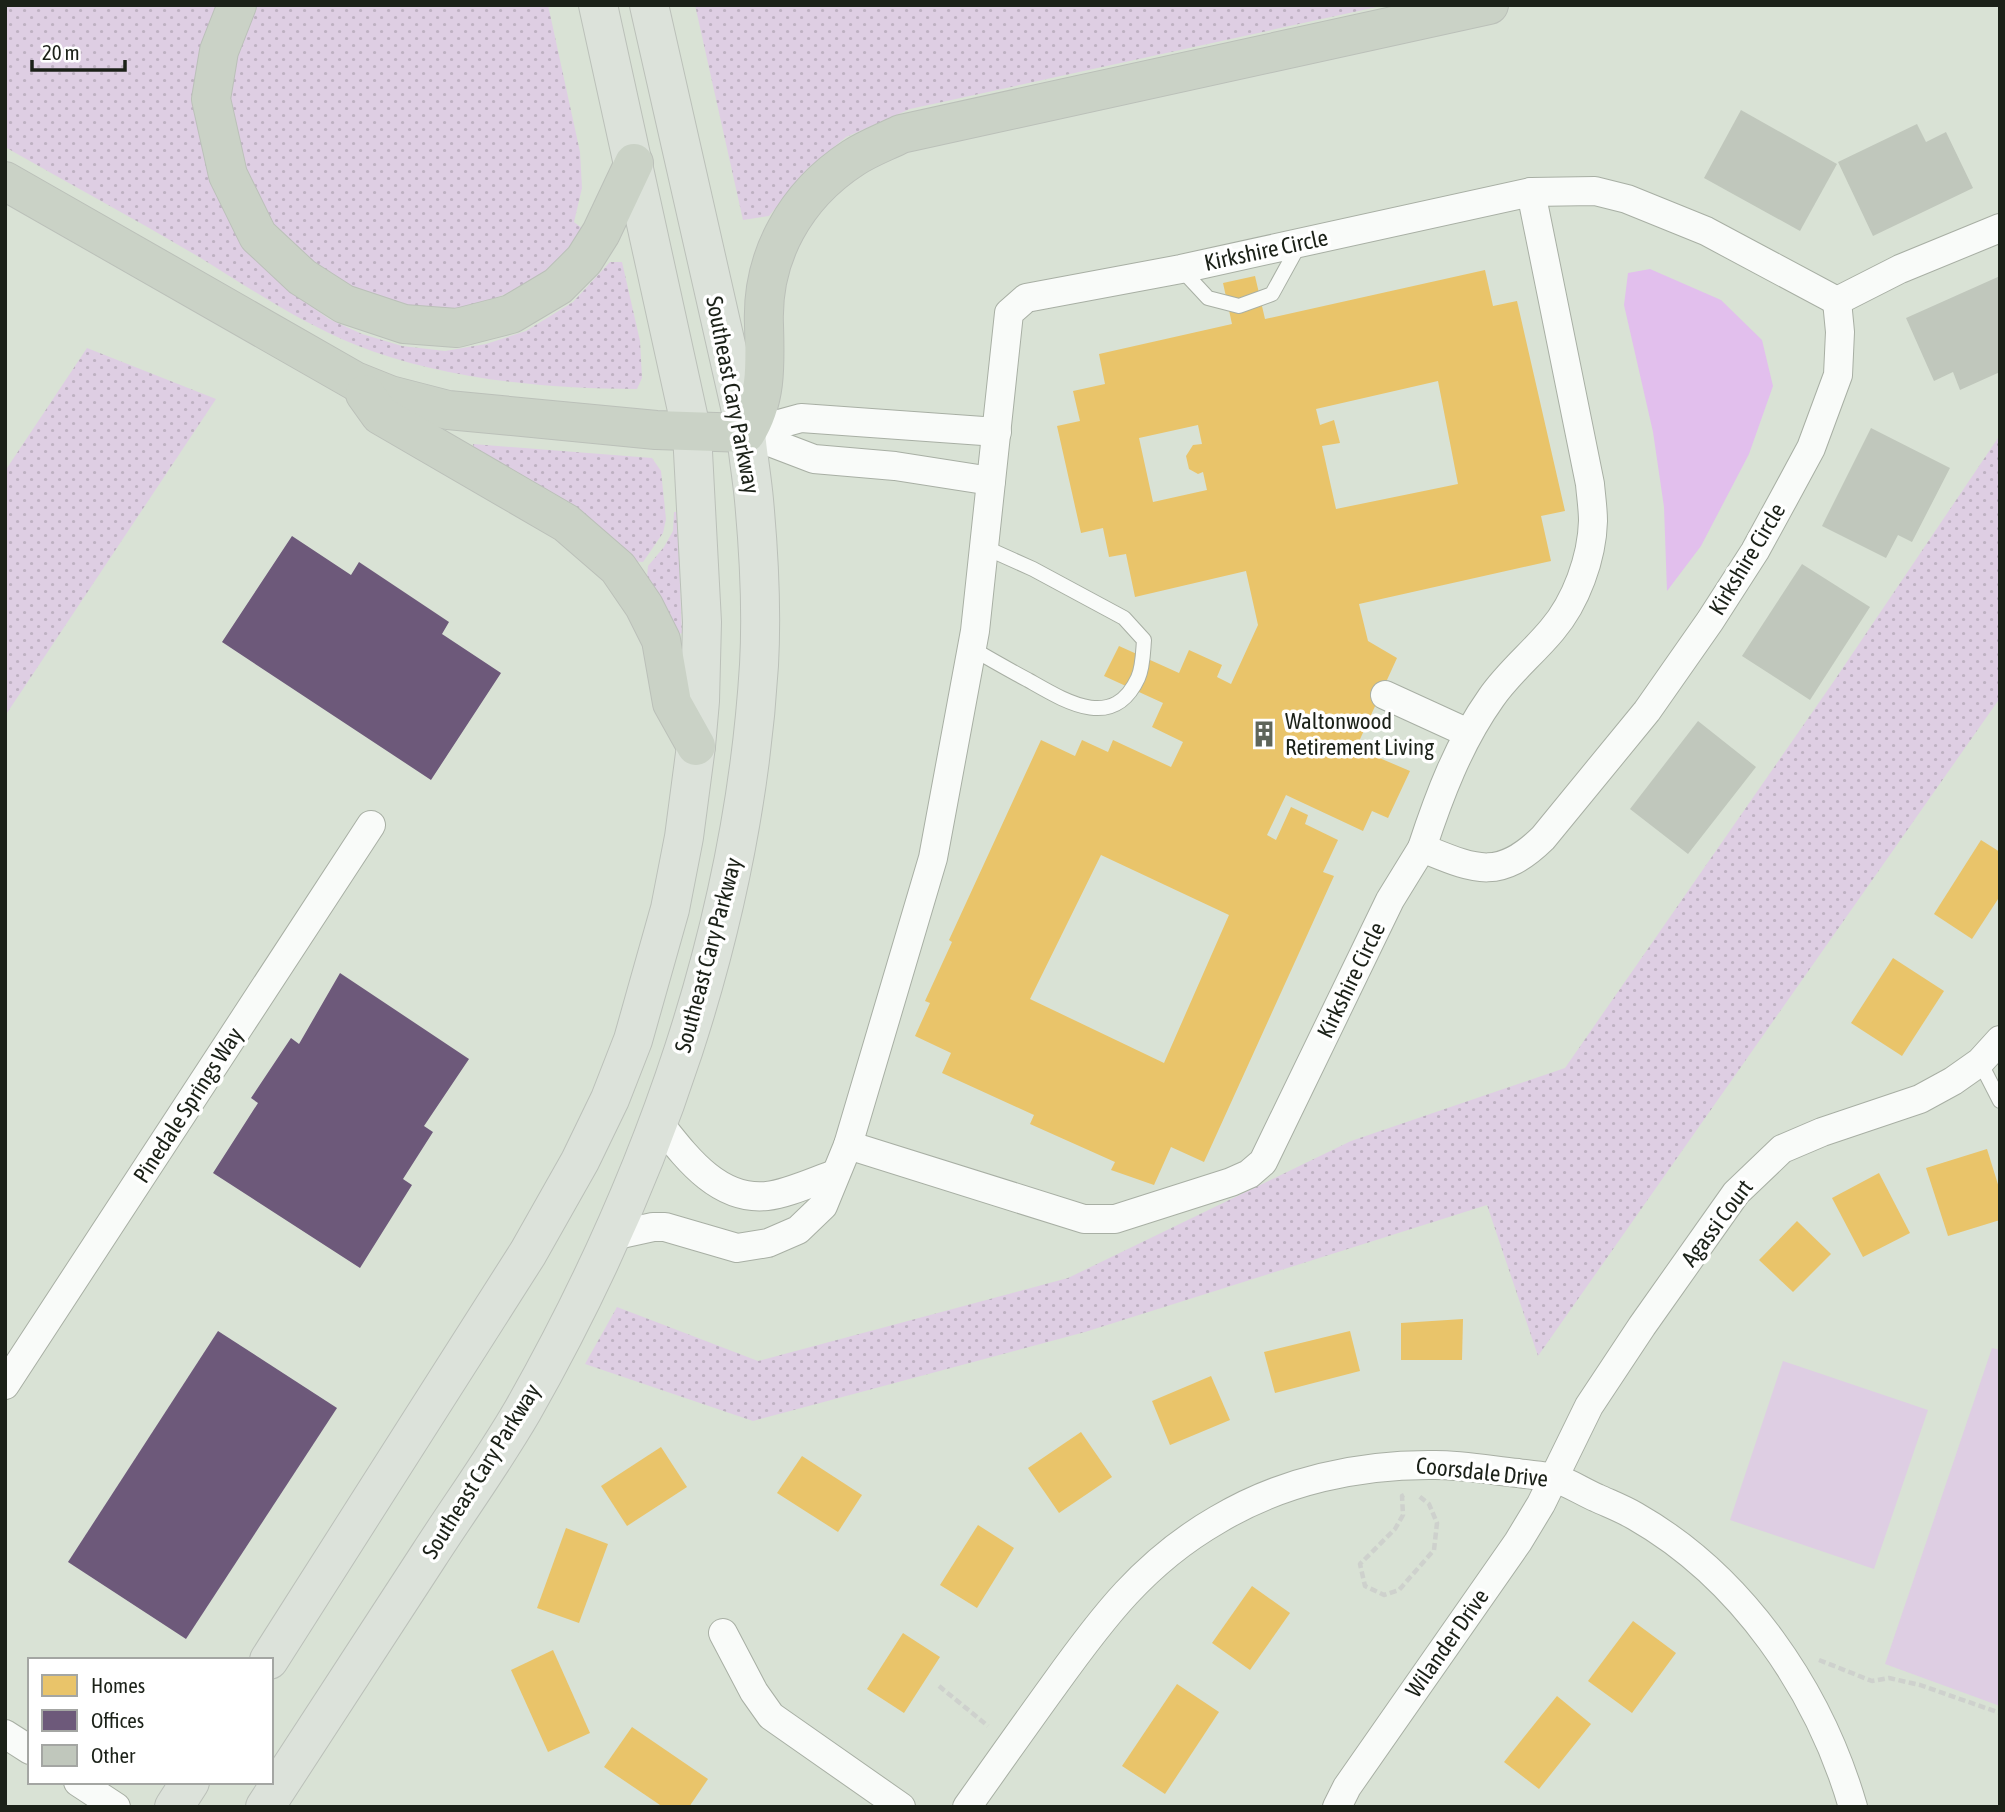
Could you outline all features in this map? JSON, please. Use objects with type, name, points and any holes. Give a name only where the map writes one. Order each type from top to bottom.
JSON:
[{"type":"highway","points":[[237,5],[219,51],[211,99],[228,175],[258,236],[302,278],[344,304],[404,324],[457,328],[511,314],[558,286],[584,260],[601,233],[634,163]]},
{"type":"highway","points":[[5,181],[355,381],[390,395],[448,410],[692,433],[746,433],[757,417],[762,396],[765,353],[764,296],[773,258],[789,220],[820,185],[853,158],[901,134],[1489,5]]},
{"type":"highway","points":[[355,381],[380,415],[566,523],[618,568],[644,606],[661,640],[672,703],[696,746]]},
{"type":"main road","name":"Southeast Cary Parkway","points":[[270,1658],[528,1253],[580,1161],[610,1099],[633,1040],[670,909],[684,837],[696,746],[702,622],[692,433],[598,5]]},
{"type":"main road","name":"Southeast Cary Parkway","points":[[265,1807],[522,1410],[612,1236],[659,1123],[690,1032],[737,847],[747,789],[759,663],[755,514],[746,433],[649,5]]},
{"type":"main road","points":[[174,1807],[189,1784]]},
{"type":"street","name":"Kirkshire Circle","points":[[612,1236],[665,1227],[737,1248],[768,1243],[797,1230],[824,1206],[848,1145],[933,858],[971,648],[1009,313],[1026,298],[1181,269],[1531,192],[1595,191],[1627,199],[1706,231],[1837,301],[1840,332],[1838,375],[1811,448],[1755,551],[1710,621],[1647,711],[1530,851],[1512,862],[1485,869],[1465,866],[1422,848],[1390,900],[1263,1162],[1249,1174],[1115,1219],[1084,1219],[848,1145]]},
{"type":"street","points":[[1422,848],[1435,808],[1468,733],[1493,695],[1555,628],[1574,595],[1587,562],[1593,523],[1590,484],[1531,192]]},
{"type":"street","points":[[1837,301],[1900,269],[2000,228]]},
{"type":"street","points":[[746,433],[801,418],[997,432]]},
{"type":"street","points":[[746,433],[814,459],[895,466],[991,481]]},
{"type":"street","points":[[1385,695],[1468,733]]},
{"type":"street","name":"Pinedale Springs Way","points":[[5,1385],[371,825]]},
{"type":"street","name":"Agassi Court","points":[[1555,1478],[1589,1406],[1736,1193],[1757,1171],[1782,1149],[1822,1132],[1920,1100],[1953,1082],[1980,1062],[2000,1040]]},
{"type":"street","points":[[659,1123],[687,1158],[715,1183],[742,1195],[769,1196],[835,1174]]},
{"type":"street","name":"Coorsdale Drive","points":[[967,1807],[1093,1629],[1124,1593],[1164,1556],[1215,1521],[1258,1498],[1351,1470],[1403,1464],[1457,1465],[1555,1478],[1635,1515],[1672,1541],[1706,1568],[1740,1601],[1771,1639],[1820,1722],[1853,1807]]},
{"type":"street","name":"Wilander Drive","points":[[1337,1807],[1347,1787],[1518,1542],[1555,1478]]},
{"type":"street","points":[[723,1633],[754,1692],[771,1716],[901,1807]]},
{"type":"street","points":[[5,1734],[28,1749]]},
{"type":"street","points":[[81,1784],[116,1807]]},
{"type":"lane","points":[[1181,269],[1208,298],[1239,306],[1272,294],[1300,243]]},
{"type":"lane","points":[[971,648],[1068,703],[1090,709],[1116,704],[1129,694],[1140,675],[1144,640],[1124,618],[1033,569],[984,547]]},
{"type":"lane","points":[[1980,1062],[2000,1101]]},
{"type":"path","points":[[1416,1492],[1429,1504],[1437,1523],[1434,1550],[1399,1590],[1384,1595],[1365,1586],[1360,1564],[1395,1529],[1403,1514],[1402,1496],[1416,1492]]},
{"type":"path","points":[[1771,1639],[1872,1681],[1889,1678],[1910,1683],[2000,1713]]},
{"type":"path","points":[[939,1686],[1011,1744]]},
{"type":"shaded area","points":[[5,5],[219,5],[212,20],[255,257],[298,297],[329,319],[362,334],[402,346],[445,351],[486,344],[526,331],[573,302],[610,262],[622,262],[640,341],[642,378],[637,389],[567,387],[494,380],[423,366],[356,345],[295,316],[175,243],[5,147]]},
{"type":"shaded area","points":[[257,5],[548,5],[580,152],[582,188],[574,222],[583,229],[561,259],[538,277],[470,309],[425,311],[338,285],[266,219],[243,170],[230,122],[231,80],[246,24]]},
{"type":"shaded area","points":[[695,5],[1386,5],[910,109],[846,137],[807,169],[769,216],[743,220]]},
{"type":"shaded area","points":[[1650,269],[1721,300],[1762,340],[1773,386],[1749,454],[1701,546],[1667,591],[1664,507],[1653,432],[1624,305],[1628,273]]},
{"type":"shaded area","points":[[87,348],[216,399],[5,716],[5,471]]},
{"type":"shaded area","points":[[2000,435],[2000,698],[1538,1356],[1487,1205],[1085,1332],[753,1421],[585,1364],[617,1307],[758,1361],[1068,1278],[1351,1141],[1565,1068],[1834,681]]},
{"type":"shaded area","points":[[473,444],[652,458],[661,471],[666,519],[663,533],[643,562],[632,561],[598,525],[509,469],[474,451]]},
{"type":"shaded area","points":[[674,512],[677,512],[682,633],[677,635],[647,578],[648,566],[673,531]]},
{"type":"shaded area","points":[[1992,1348],[2000,1350],[2000,1706],[1885,1664]]},
{"type":"shaded area","points":[[1783,1361],[1928,1410],[1874,1569],[1730,1520]]},
{"type":"building: Homes","name":"Waltonwood Retirement Living","points":[[1485,270],[1493,306],[1517,301],[1565,511],[1541,516],[1551,561],[1359,604],[1368,641],[1397,658],[1356,748],[1410,771],[1388,818],[1372,811],[1363,831],[1286,795],[1267,835],[1276,840],[1291,807],[1308,815],[1305,824],[1338,840],[1323,872],[1334,876],[1204,1162],[1171,1147],[1154,1185],[1111,1170],[1115,1162],[1030,1124],[1034,1115],[942,1073],[951,1053],[915,1036],[930,1003],[925,1001],[952,942],[949,940],[1041,740],[1075,756],[1082,740],[1108,752],[1113,740],[1171,767],[1183,742],[1152,727],[1163,703],[1104,676],[1119,646],[1179,673],[1189,650],[1222,665],[1217,677],[1231,684],[1258,625],[1246,571],[1135,597],[1126,554],[1109,557],[1103,528],[1081,533],[1057,426],[1080,421],[1073,391],[1105,384],[1099,354],[1232,324],[1223,283],[1255,276],[1265,319]],"holes":[[[1438,381],[1458,484],[1336,509],[1322,446],[1340,443],[1334,420],[1320,425],[1316,409]],[[1198,425],[1202,444],[1193,445],[1186,456],[1189,469],[1198,474],[1203,472],[1207,490],[1153,502],[1139,438]],[[1101,855],[1229,915],[1164,1063],[1030,999]]]},
{"type":"building: Homes","points":[[1981,840],[2000,852],[2000,896],[1972,939],[1934,914]]},
{"type":"building: Homes","points":[[1893,958],[1944,991],[1902,1056],[1851,1023]]},
{"type":"building: Homes","points":[[1987,1149],[2000,1191],[2000,1220],[1948,1236],[1926,1168]]},
{"type":"building: Homes","points":[[1879,1173],[1910,1233],[1863,1257],[1832,1198]]},
{"type":"building: Homes","points":[[1797,1221],[1831,1254],[1793,1292],[1759,1260]]},
{"type":"building: Homes","points":[[1463,1319],[1462,1360],[1401,1360],[1401,1323]]},
{"type":"building: Homes","points":[[1350,1331],[1360,1371],[1275,1393],[1264,1352]]},
{"type":"building: Homes","points":[[1211,1376],[1230,1420],[1170,1445],[1152,1401]]},
{"type":"building: Homes","points":[[1081,1432],[1112,1477],[1059,1513],[1028,1468]]},
{"type":"building: Homes","points":[[661,1447],[687,1487],[627,1526],[601,1486]]},
{"type":"building: Homes","points":[[802,1456],[862,1495],[838,1532],[777,1493]]},
{"type":"building: Homes","points":[[978,1525],[1014,1548],[977,1608],[940,1585]]},
{"type":"building: Homes","points":[[566,1528],[608,1544],[579,1623],[537,1608]]},
{"type":"building: Homes","points":[[1252,1586],[1290,1613],[1250,1670],[1212,1643]]},
{"type":"building: Homes","points":[[1633,1621],[1676,1653],[1632,1713],[1588,1681]]},
{"type":"building: Homes","points":[[903,1633],[940,1657],[904,1713],[867,1689]]},
{"type":"building: Homes","points":[[553,1650],[590,1733],[548,1752],[511,1670]]},
{"type":"building: Homes","points":[[1177,1684],[1219,1712],[1165,1794],[1122,1766]]},
{"type":"building: Homes","points":[[1557,1696],[1591,1724],[1539,1789],[1504,1762]]},
{"type":"building: Homes","points":[[632,1727],[708,1779],[689,1807],[663,1807],[604,1767]]},
{"type":"building: Offices","points":[[292,536],[351,575],[359,562],[449,622],[442,634],[501,673],[431,780],[222,642]]},
{"type":"building: Offices","points":[[340,973],[469,1059],[424,1126],[433,1132],[403,1179],[412,1185],[360,1268],[213,1173],[258,1103],[251,1098],[291,1038],[299,1044]]},
{"type":"building: Offices","points":[[218,1331],[337,1408],[186,1639],[68,1562]]},
{"type":"building: Other","points":[[1741,110],[1837,164],[1800,231],[1704,178]]},
{"type":"building: Other","points":[[1917,124],[1926,142],[1946,132],[1973,188],[1873,236],[1838,162]]},
{"type":"building: Other","points":[[2000,276],[2000,372],[1960,390],[1953,372],[1934,381],[1906,318]]},
{"type":"building: Other","points":[[1871,428],[1950,468],[1912,542],[1898,535],[1886,558],[1822,526]]},
{"type":"building: Other","points":[[1802,564],[1870,607],[1810,700],[1742,656]]},
{"type":"building: Other","points":[[1698,721],[1756,767],[1688,854],[1630,809]]},
{"type":"place","name":"Waltonwood Retirement Living","points":[[1264,734]]}]
